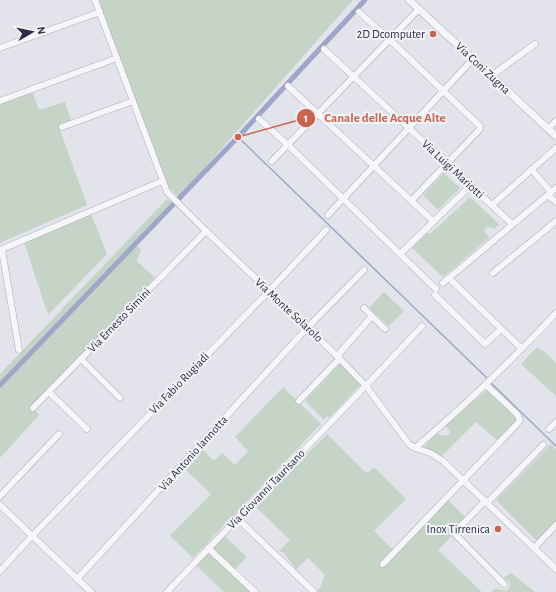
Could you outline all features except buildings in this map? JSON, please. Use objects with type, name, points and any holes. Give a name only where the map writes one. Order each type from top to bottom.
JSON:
[{"type":"street","name":"Via Monte Solarolo","points":[[95,0],[167,192],[338,357],[366,386],[408,444],[430,453],[443,461],[556,569]]},
{"type":"street","name":"Via Coni Zugna","points":[[409,0],[556,136]]},
{"type":"street","points":[[272,161],[419,9]]},
{"type":"street","points":[[0,48],[100,12]]},
{"type":"street","points":[[358,12],[390,40],[480,128],[411,201]]},
{"type":"street","points":[[491,76],[535,44]]},
{"type":"street","name":"Via Luigi Mariotti","points":[[324,49],[512,224]]},
{"type":"street","points":[[0,101],[117,58]]},
{"type":"street","points":[[328,215],[473,59]]},
{"type":"street","points":[[288,86],[433,221]]},
{"type":"street","points":[[62,127],[133,101]]},
{"type":"street","points":[[259,119],[401,253],[485,344],[501,329]]},
{"type":"street","points":[[548,129],[556,121]]},
{"type":"street","points":[[492,205],[556,148]]},
{"type":"street","points":[[531,169],[556,202]]},
{"type":"street","points":[[19,350],[1,250],[162,181]]},
{"type":"street","points":[[401,253],[470,186]]},
{"type":"street","points":[[443,283],[512,224],[550,195],[556,188]]},
{"type":"street","points":[[493,273],[556,221]]},
{"type":"street","name":"Via Fabio Rugiadi","points":[[0,571],[326,230]]},
{"type":"street","name":"Via Ernesto Simini","points":[[33,408],[206,231]]},
{"type":"street","name":"Via Antonio Iannotta","points":[[77,579],[308,328],[364,270]]},
{"type":"street","points":[[452,280],[522,349]]},
{"type":"street","points":[[364,308],[386,329]]},
{"type":"street","points":[[415,448],[454,416],[556,313]]},
{"type":"street","points":[[299,401],[372,316]]},
{"type":"street","name":"Via Giovanni Taurisano","points":[[167,592],[422,326]]},
{"type":"street","points":[[81,359],[120,398]]},
{"type":"street","points":[[383,564],[520,420],[517,414],[486,385]]},
{"type":"street","points":[[49,392],[87,429]]},
{"type":"street","points":[[549,429],[556,422]]},
{"type":"street","points":[[0,496],[58,434]]},
{"type":"street","points":[[504,584],[454,533],[543,445]]},
{"type":"street","points":[[0,505],[90,592]]},
{"type":"street","points":[[237,518],[314,592]]},
{"type":"street","points":[[534,548],[556,525]]},
{"type":"street","points":[[208,548],[255,592]]},
{"type":"green space","points":[[98,0],[353,0],[179,197],[165,184]]},
{"type":"green space","points":[[32,91],[39,110],[65,102],[71,121],[59,127],[87,205],[0,243],[0,103]]},
{"type":"green space","points":[[444,173],[460,188],[438,210],[423,195]]},
{"type":"green space","points":[[470,197],[499,224],[495,229],[489,227],[486,228],[484,231],[489,238],[443,277],[412,248],[427,233],[431,233]]},
{"type":"green space","points":[[167,199],[172,203],[134,243],[141,250],[137,261],[155,278],[32,405],[39,415],[0,458],[0,374]]},
{"type":"green space","points":[[91,214],[107,254],[48,315],[24,242]]},
{"type":"green space","points":[[384,292],[404,311],[389,326],[369,308]]},
{"type":"green space","points":[[537,347],[544,351],[556,363],[556,396],[521,364]]},
{"type":"green space","points":[[340,364],[361,384],[329,418],[327,416],[324,420],[305,401]]},
{"type":"green space","points":[[283,387],[321,424],[193,558],[170,536],[211,494],[183,467],[201,448],[214,461],[222,453],[235,465],[248,451],[235,437]]},
{"type":"green space","points":[[487,390],[518,418],[497,440],[476,422],[442,456],[424,447],[437,433],[445,436],[450,434],[450,431],[445,425]]},
{"type":"green space","points":[[327,434],[365,472],[368,473],[374,467],[406,499],[374,531],[395,552],[447,499],[468,520],[438,550],[482,592],[316,592],[320,588],[325,575],[308,558],[296,569],[284,553],[279,551],[290,540],[255,506]]},
{"type":"green space","points":[[551,444],[556,449],[556,522],[537,541],[496,500]]},
{"type":"green space","points":[[223,535],[247,557],[234,570],[211,548]]},
{"type":"green space","points":[[209,550],[252,592],[224,592],[195,564]]},
{"type":"green space","points":[[511,573],[535,592],[491,592],[495,589],[507,591],[510,584],[509,580],[506,581],[504,577]]},
{"type":"waterway","points":[[0,385],[238,137],[365,0]]},
{"type":"waterway","points":[[238,137],[488,379]]},
{"type":"waterway","points":[[490,382],[556,446]]},
{"type":"place","name":"2D Dcomputer","points":[[433,34]]},
{"type":"place","name":"Canale delle Acque Alte","points":[[238,137]]},
{"type":"place","name":"Inox Tirrenica","points":[[498,529]]}]
